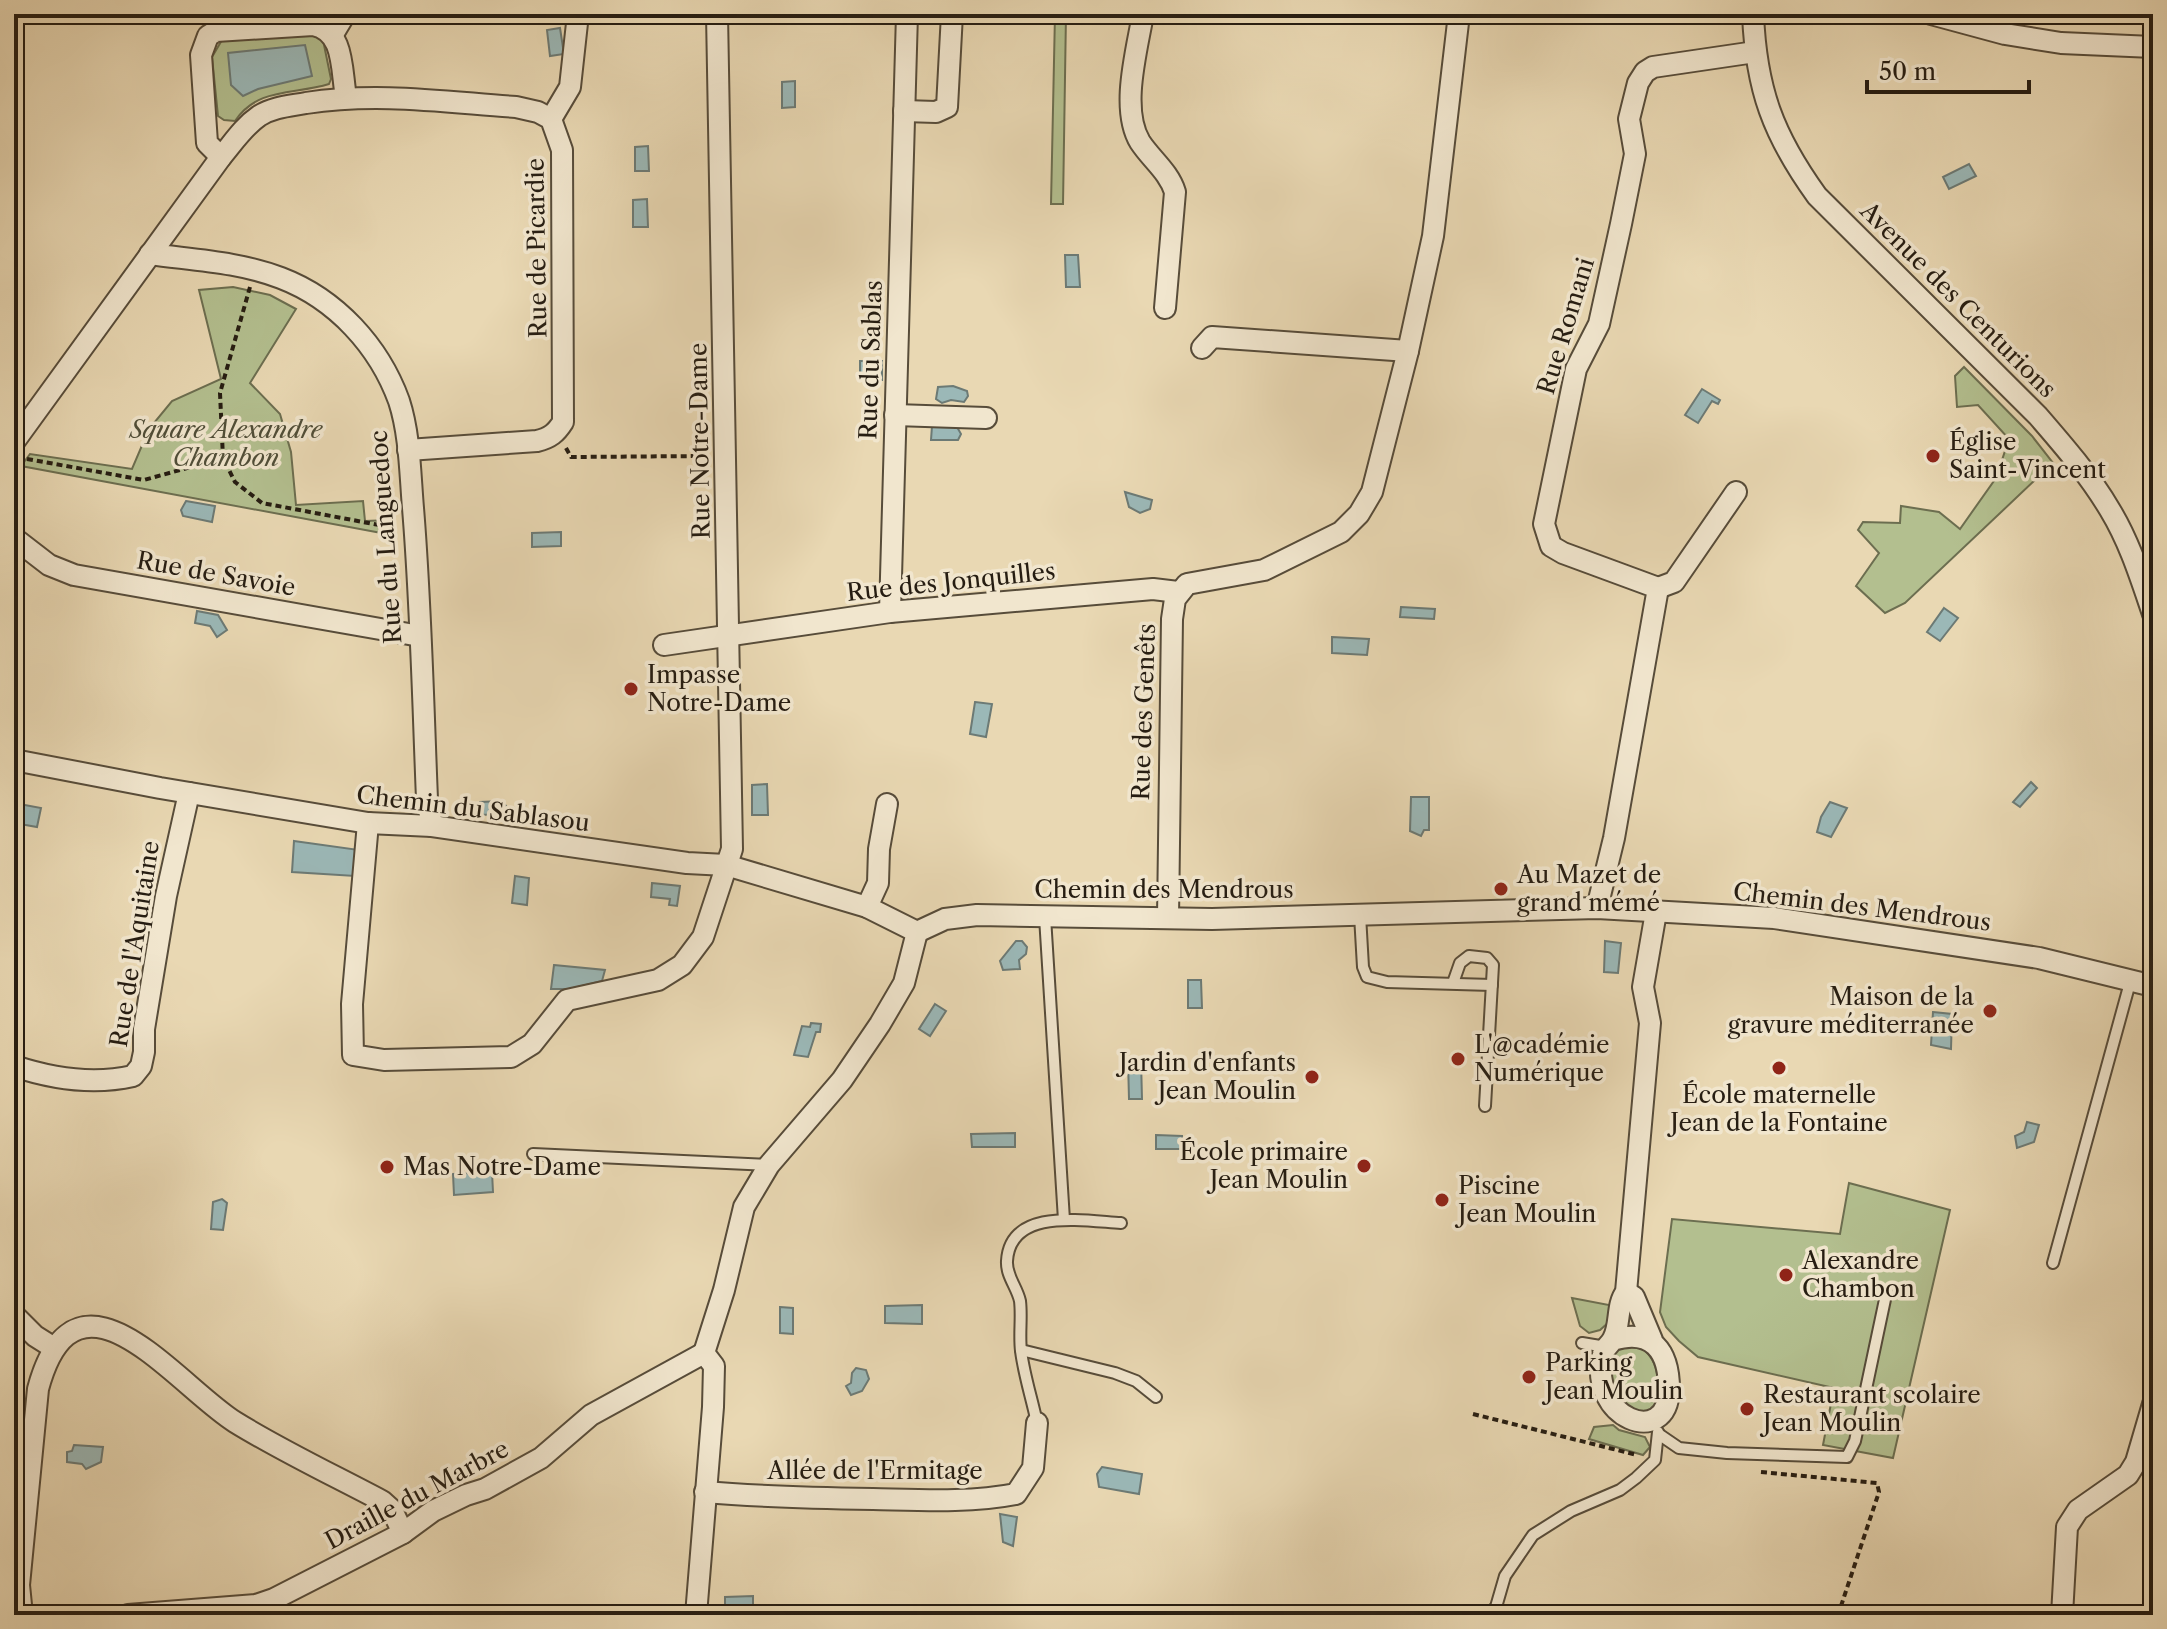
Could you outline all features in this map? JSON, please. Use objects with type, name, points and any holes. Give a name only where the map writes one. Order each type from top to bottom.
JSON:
[{"type":"street","points":[[333,34],[345,14]]},
{"type":"street","name":"Rue Notre-Dame","points":[[368,823],[352,1004],[353,1055],[384,1060],[511,1057],[532,1044],[567,1000],[658,980],[682,965],[703,937],[732,849],[717,14]]},
{"type":"street","name":"Rue du Sablas","points":[[890,612],[907,14]]},
{"type":"street","points":[[904,111],[936,112],[947,107],[952,14]]},
{"type":"street","points":[[1143,14],[1131,103],[1140,141],[1172,182],[1175,192],[1165,308]]},
{"type":"street","name":"Rue des Genêts","points":[[1168,918],[1167,803],[1172,619],[1178,592],[1187,584],[1264,570],[1341,532],[1359,514],[1377,477],[1433,236],[1459,14]]},
{"type":"street","name":"Avenue des Centurions","points":[[1753,14],[1755,52],[1767,109],[1797,168],[1817,196],[2038,416],[2066,449],[2112,513],[2137,565],[2153,614]]},
{"type":"street","points":[[1931,14],[2005,34],[2061,43],[2153,47]]},
{"type":"street","points":[[18,450],[150,254],[221,157],[245,128],[260,116],[277,107],[375,96],[516,107],[538,112],[551,119],[570,87],[578,18]]},
{"type":"street","points":[[221,157],[207,143],[201,55],[208,36],[216,31],[313,25],[325,27],[337,43],[346,97]]},
{"type":"street","name":"Rue Romani","points":[[1658,588],[1551,546],[1544,524],[1576,369],[1599,324],[1618,239],[1635,154],[1629,119],[1638,83],[1645,72],[1653,67],[1755,52]]},
{"type":"street","name":"Rue de Picardie","points":[[551,119],[562,150],[565,407],[563,422],[557,432]]},
{"type":"street","name":"Rue du Languedoc","points":[[150,254],[253,269],[283,278],[336,309],[356,329],[376,355],[398,399],[405,420],[415,532],[427,799],[432,826]]},
{"type":"street","points":[[1202,348],[1212,337],[1408,351]]},
{"type":"street","points":[[895,415],[986,418]]},
{"type":"street","points":[[408,450],[537,441],[557,432]]},
{"type":"street","points":[[1597,908],[1614,838],[1658,588],[1674,582],[1736,492]]},
{"type":"street","name":"Rue de Savoie","points":[[14,538],[49,565],[74,575],[420,636]]},
{"type":"street","name":"Rue des Jonquilles","points":[[730,634],[890,612],[1153,589],[1178,592]]},
{"type":"street","points":[[664,645],[730,634]]},
{"type":"street","name":"Chemin du Sablasou","points":[[14,760],[368,823],[432,826],[659,860],[726,865],[867,907],[917,932]]},
{"type":"street","name":"Rue de l'Aquitaine","points":[[14,1066],[42,1075],[95,1082],[133,1076],[141,1066],[144,1029],[166,896],[189,793]]},
{"type":"street","points":[[867,907],[878,883],[879,849],[887,804]]},
{"type":"street","name":"Chemin des Mendrous","points":[[917,932],[945,919],[977,915],[1168,918],[1597,908],[1789,920],[2039,958],[2153,986]]},
{"type":"street","points":[[1610,1344],[1621,1298],[1626,1292],[1650,1023],[1643,987],[1656,912]]},
{"type":"street","points":[[696,1615],[714,1366],[704,1353],[724,1290],[744,1207],[769,1165],[842,1080],[880,1024],[904,983],[917,932]]},
{"type":"street","points":[[1626,1292],[1634,1297],[1668,1373],[1667,1405],[1657,1418],[1656,1427],[1624,1417],[1611,1406],[1603,1387],[1601,1368],[1603,1351],[1610,1344],[1629,1335],[1652,1340]]},
{"type":"street","points":[[14,1315],[35,1336],[54,1348]]},
{"type":"street","points":[[22,1615],[19,1585],[38,1389],[54,1348],[68,1332],[81,1327],[115,1331],[154,1355],[233,1421],[382,1501],[392,1510],[403,1533]]},
{"type":"street","name":"Draille du Marbre","points":[[128,1615],[258,1610],[403,1533],[433,1511],[485,1489],[541,1458],[591,1415],[704,1353]]},
{"type":"street","points":[[2062,1615],[2067,1527],[2078,1510],[2128,1475],[2136,1462],[2153,1404]]},
{"type":"street","name":"Allée de l'Ermitage","points":[[705,1492],[756,1497],[900,1499],[994,1498],[1016,1494],[1033,1468],[1037,1423]]},
{"type":"lane","points":[[1360,915],[1363,967],[1367,977],[1387,982],[1492,985]]},
{"type":"lane","points":[[1045,917],[1064,1220]]},
{"type":"lane","points":[[1453,983],[1460,963],[1469,956],[1487,958],[1493,965],[1485,1106]]},
{"type":"lane","points":[[2053,1263],[2131,979]]},
{"type":"lane","points":[[533,1154],[769,1165]]},
{"type":"lane","points":[[1037,1423],[1021,1350],[1019,1299],[1009,1276],[1007,1259],[1024,1229],[1039,1222],[1121,1223]]},
{"type":"lane","points":[[1656,1427],[1679,1448],[1742,1454],[1847,1457],[1855,1441],[1887,1290]]},
{"type":"lane","points":[[1582,1343],[1610,1344]]},
{"type":"lane","points":[[1021,1350],[1115,1373],[1136,1381],[1156,1397]]},
{"type":"lane","points":[[1487,1615],[1496,1607],[1505,1576],[1533,1535],[1571,1511],[1620,1490],[1655,1460],[1656,1427]]},
{"type":"path","points":[[253,269],[248,298],[220,393],[223,458],[235,482],[262,503],[415,532]]},
{"type":"path","points":[[557,432],[571,457],[726,456]]},
{"type":"path","points":[[18,450],[144,480],[223,458]]},
{"type":"path","points":[[1473,1414],[1655,1460]]},
{"type":"path","points":[[1838,1615],[1879,1492],[1877,1483]]},
{"type":"green space","points":[[1055,14],[1066,14],[1063,204],[1051,204]]},
{"type":"green space","points":[[319,34],[331,79],[329,84],[265,97],[244,110],[235,121],[218,116],[212,57],[222,40]]},
{"type":"green space","name":"Square Alexandre Chambon","points":[[233,287],[270,295],[296,309],[250,383],[280,414],[291,452],[296,505],[363,501],[365,521],[390,520],[392,535],[21,466],[30,454],[132,469],[149,429],[172,401],[221,379],[199,290]]},
{"type":"green space","points":[[1964,367],[2032,436],[2053,463],[1905,603],[1885,613],[1856,586],[1879,553],[1858,530],[1863,522],[1900,523],[1901,506],[1939,512],[1960,529],[1996,478],[2009,439],[1978,405],[1957,407],[1955,376]]},
{"type":"green space","points":[[1849,1183],[1950,1210],[1893,1458],[1823,1445],[1834,1388],[1698,1357],[1666,1327],[1660,1312],[1672,1219],[1840,1234]]},
{"type":"green space","points":[[1572,1298],[1609,1305],[1609,1322],[1600,1330],[1589,1333],[1580,1326]]},
{"type":"green space","points":[[1635,1345],[1650,1356],[1654,1364],[1658,1392],[1654,1410],[1635,1416],[1609,1391],[1609,1374],[1613,1354]]},
{"type":"green space","points":[[1613,1425],[1619,1430],[1645,1437],[1650,1447],[1643,1455],[1589,1439],[1594,1427]]},
{"type":"water","points":[[560,28],[564,54],[550,56],[547,30]]},
{"type":"water","points":[[305,45],[312,76],[258,89],[243,96],[231,85],[228,53]]},
{"type":"water","points":[[795,81],[795,107],[782,108],[782,82]]},
{"type":"water","points":[[648,146],[649,171],[635,171],[635,147]]},
{"type":"water","points":[[1969,164],[1976,176],[1949,189],[1943,177]]},
{"type":"water","points":[[647,199],[648,227],[633,227],[633,200]]},
{"type":"water","points":[[1065,255],[1078,255],[1080,287],[1066,287]]},
{"type":"water","points":[[860,361],[882,361],[882,380],[860,380]]},
{"type":"water","points":[[953,386],[967,391],[964,402],[951,400],[942,403],[936,399],[938,387]]},
{"type":"water","points":[[1702,389],[1720,400],[1718,404],[1712,401],[1698,423],[1685,415]]},
{"type":"water","points":[[932,426],[957,427],[961,434],[958,440],[931,440]]},
{"type":"water","points":[[1125,492],[1152,500],[1150,509],[1140,513],[1129,507]]},
{"type":"water","points":[[186,501],[215,506],[212,522],[183,516],[181,510]]},
{"type":"water","points":[[561,532],[561,546],[532,547],[532,533]]},
{"type":"water","points":[[1401,607],[1435,609],[1434,619],[1400,617]]},
{"type":"water","points":[[1944,608],[1958,618],[1940,641],[1927,632]]},
{"type":"water","points":[[197,611],[218,615],[227,630],[217,637],[210,626],[195,623]]},
{"type":"water","points":[[1332,637],[1369,639],[1367,655],[1332,653]]},
{"type":"water","points":[[975,702],[992,704],[986,737],[970,734]]},
{"type":"water","points":[[2031,782],[2037,788],[2020,807],[2013,802]]},
{"type":"water","points":[[767,784],[768,815],[752,815],[752,785]]},
{"type":"water","points":[[1411,797],[1429,797],[1429,830],[1424,830],[1421,836],[1410,831]]},
{"type":"water","points":[[502,801],[506,806],[503,814],[480,815],[480,802]]},
{"type":"water","points":[[1830,802],[1847,808],[1831,837],[1817,832]]},
{"type":"water","points":[[14,803],[41,808],[37,827],[14,823]]},
{"type":"water","points":[[294,841],[359,850],[355,876],[292,872]]},
{"type":"water","points":[[515,876],[529,878],[527,905],[512,903]]},
{"type":"water","points":[[652,883],[680,886],[677,906],[669,905],[670,899],[651,897]]},
{"type":"water","points":[[1016,941],[1022,941],[1027,947],[1026,954],[1019,960],[1020,969],[1003,970],[1000,961]]},
{"type":"water","points":[[1605,941],[1621,943],[1618,973],[1604,972]]},
{"type":"water","points":[[554,965],[605,970],[602,981],[569,989],[551,989]]},
{"type":"water","points":[[1188,980],[1201,980],[1202,1008],[1188,1008]]},
{"type":"water","points":[[935,1004],[946,1011],[930,1036],[919,1029]]},
{"type":"water","points":[[1933,1012],[1952,1014],[1951,1049],[1931,1045]]},
{"type":"water","points":[[811,1023],[821,1024],[808,1057],[794,1055],[802,1026],[810,1027]]},
{"type":"water","points":[[1128,1060],[1141,1060],[1142,1099],[1129,1099]]},
{"type":"water","points":[[2027,1122],[2039,1125],[2034,1142],[2017,1148],[2015,1136],[2024,1132]]},
{"type":"water","points":[[1015,1133],[1015,1147],[972,1147],[971,1134]]},
{"type":"water","points":[[1156,1135],[1182,1136],[1182,1149],[1156,1149]]},
{"type":"water","points":[[492,1172],[493,1192],[454,1195],[453,1174]]},
{"type":"water","points":[[222,1199],[227,1203],[223,1230],[211,1229],[213,1202]]},
{"type":"water","points":[[922,1305],[922,1324],[885,1323],[885,1306]]},
{"type":"water","points":[[780,1307],[793,1308],[793,1334],[780,1333]]},
{"type":"water","points":[[856,1368],[866,1370],[869,1379],[862,1391],[851,1395],[846,1386],[851,1383]]},
{"type":"water","points":[[74,1445],[103,1447],[101,1462],[86,1469],[82,1464],[67,1462],[67,1452],[72,1451]]},
{"type":"water","points":[[1102,1467],[1142,1474],[1139,1494],[1099,1487],[1097,1474]]},
{"type":"water","points":[[1000,1514],[1017,1517],[1013,1546],[1003,1542]]},
{"type":"water","points":[[753,1596],[753,1612],[725,1610],[725,1597]]},
{"type":"place","name":"Église Saint-Vincent","points":[[1933,456]]},
{"type":"place","name":"Impasse Notre-Dame","points":[[631,689]]},
{"type":"place","name":"Au Mazet de grand mémé","points":[[1501,889]]},
{"type":"place","name":"Maison de la gravure méditerranée","points":[[1990,1011]]},
{"type":"place","name":"L'@cadémie Numérique","points":[[1458,1059]]},
{"type":"place","name":"École maternelle Jean de la Fontaine","points":[[1779,1068]]},
{"type":"place","name":"Jardin d'enfants Jean Moulin","points":[[1312,1077]]},
{"type":"place","name":"École primaire Jean Moulin","points":[[1364,1166]]},
{"type":"place","name":"Mas Notre-Dame","points":[[387,1167]]},
{"type":"place","name":"Piscine Jean Moulin","points":[[1442,1200]]},
{"type":"place","name":"Alexandre Chambon","points":[[1786,1275]]},
{"type":"place","name":"Parking Jean Moulin","points":[[1529,1377]]},
{"type":"place","name":"Restaurant scolaire Jean Moulin","points":[[1747,1409]]}]
